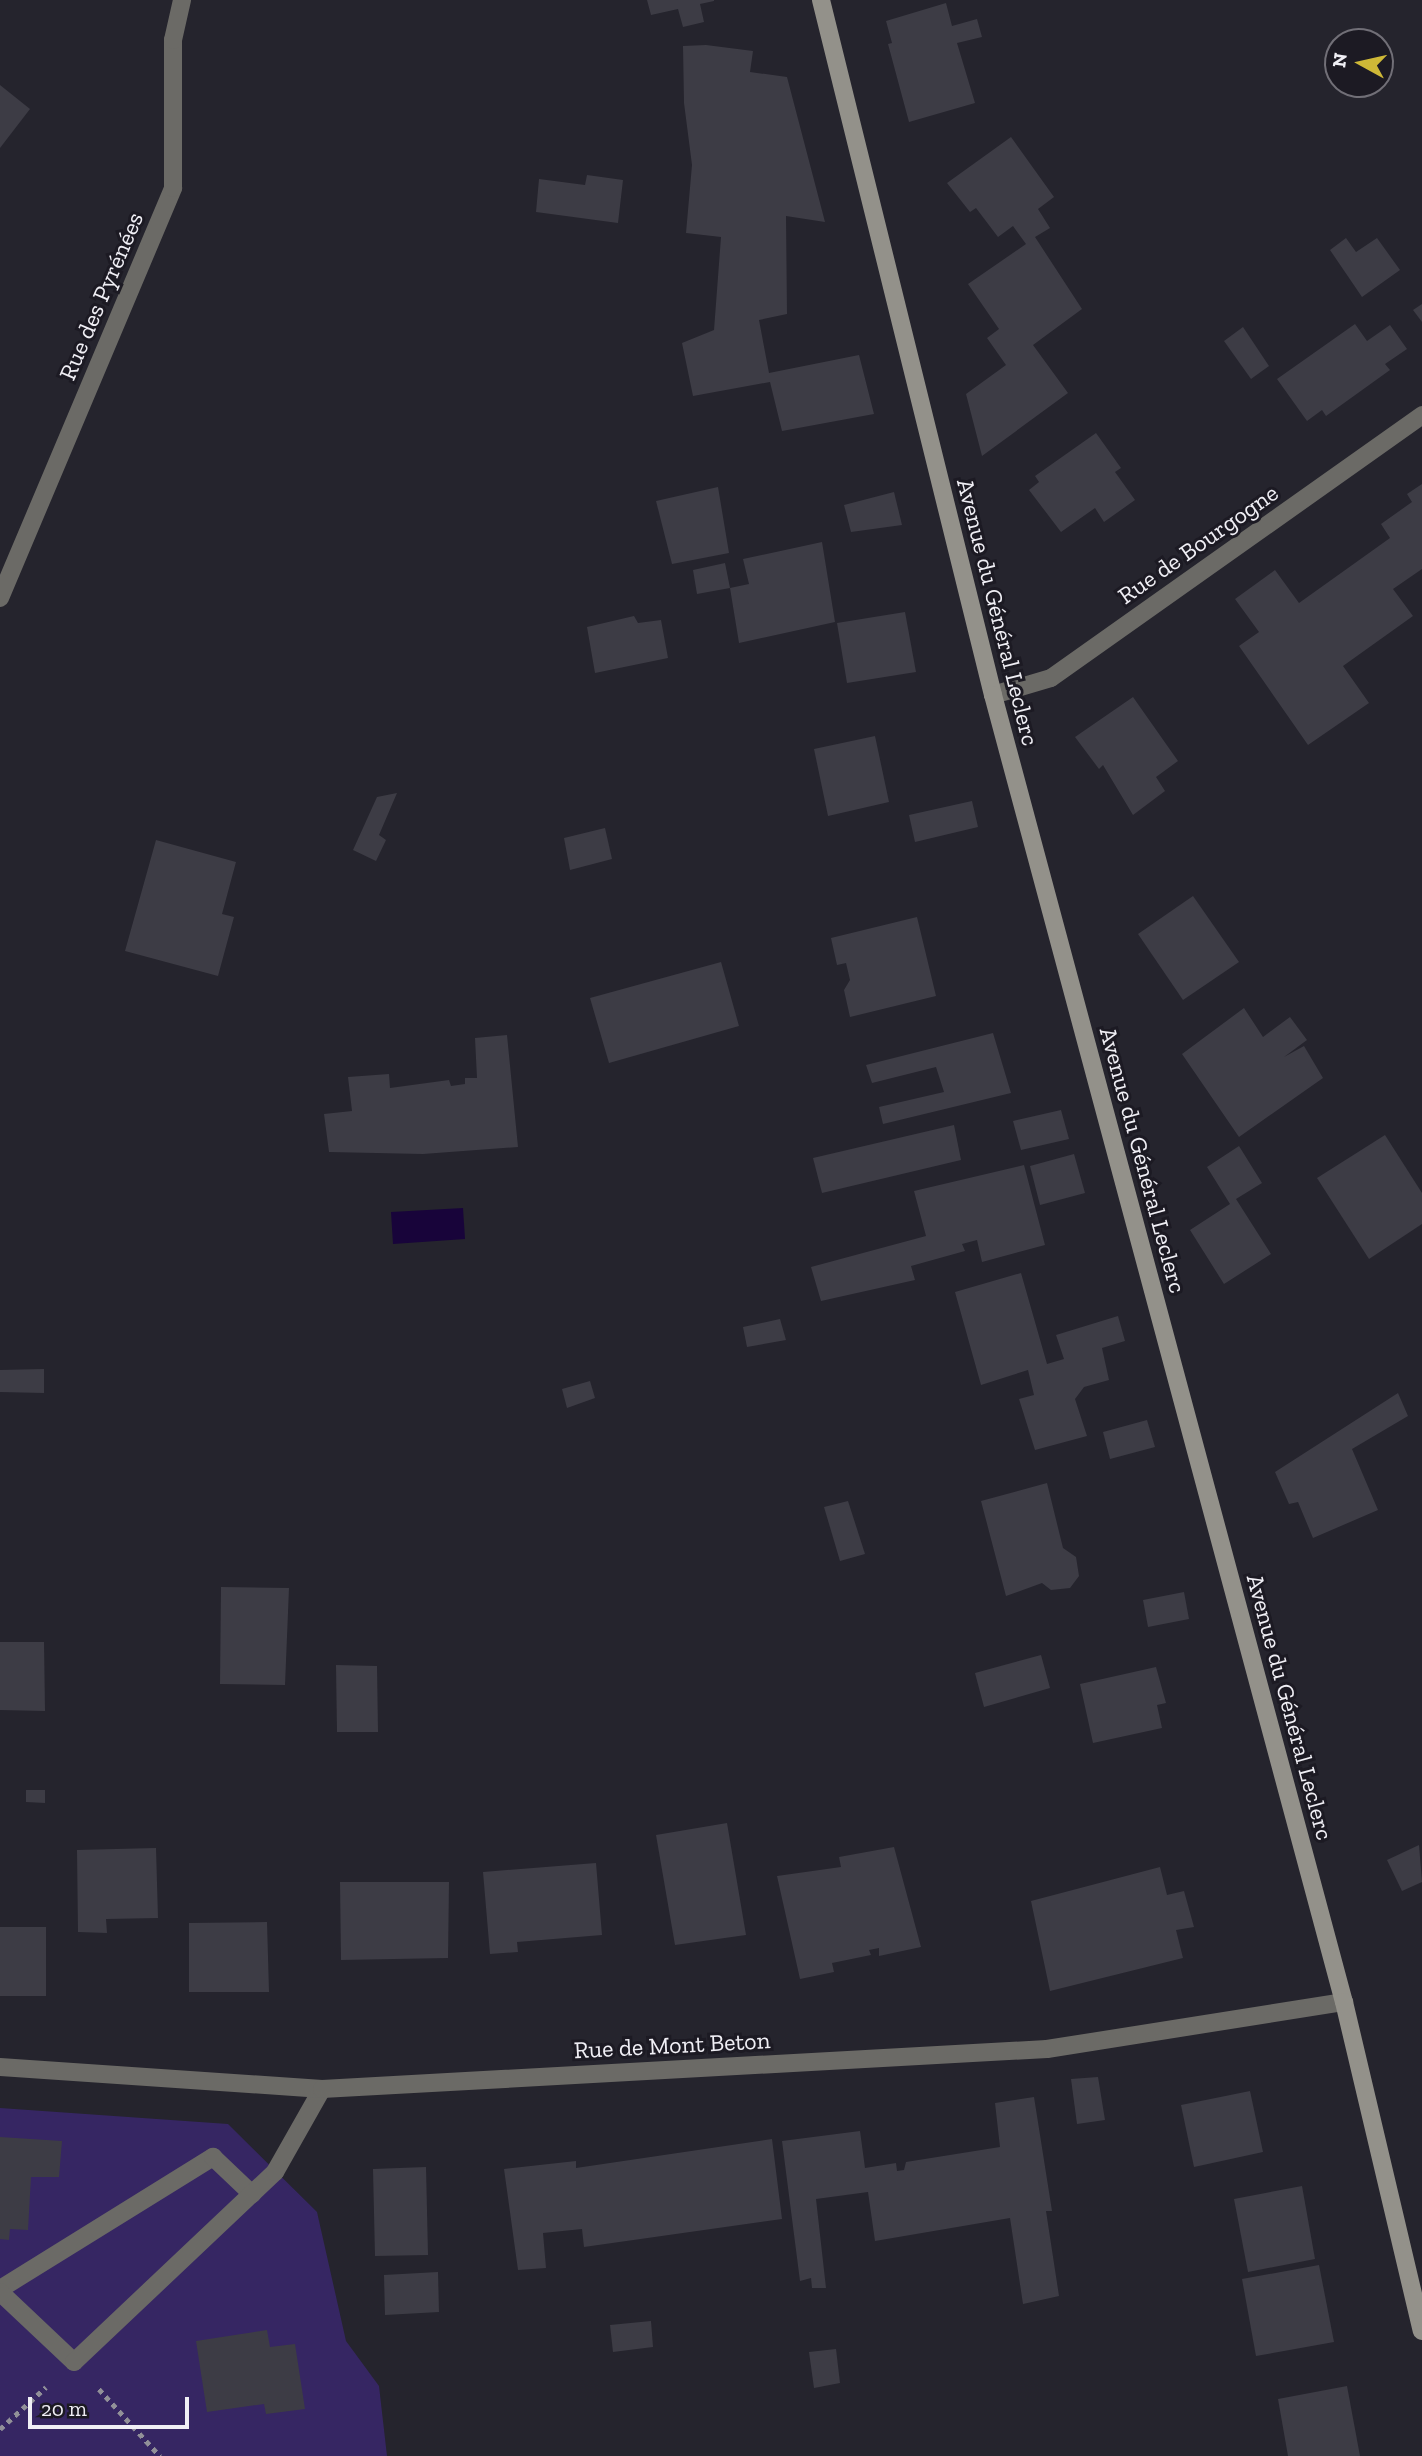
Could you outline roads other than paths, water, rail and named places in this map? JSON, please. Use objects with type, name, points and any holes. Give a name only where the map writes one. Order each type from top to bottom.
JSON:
[{"type":"main road","name":"Avenue du Général Leclerc","points":[[821,0],[993,695],[1344,2002],[1422,2331]]},
{"type":"street","name":"Rue des Pyrénées","points":[[0,598],[173,188],[173,40],[182,0]]},
{"type":"street","name":"Rue de Bourgogne","points":[[993,695],[1051,678],[1422,415]]},
{"type":"street","name":"Rue de Mont Beton","points":[[0,2067],[322,2089],[1047,2049],[1344,2002]]},
{"type":"street","points":[[252,2194],[213,2157],[0,2291],[74,2362],[252,2194],[275,2172],[322,2089]]}]
